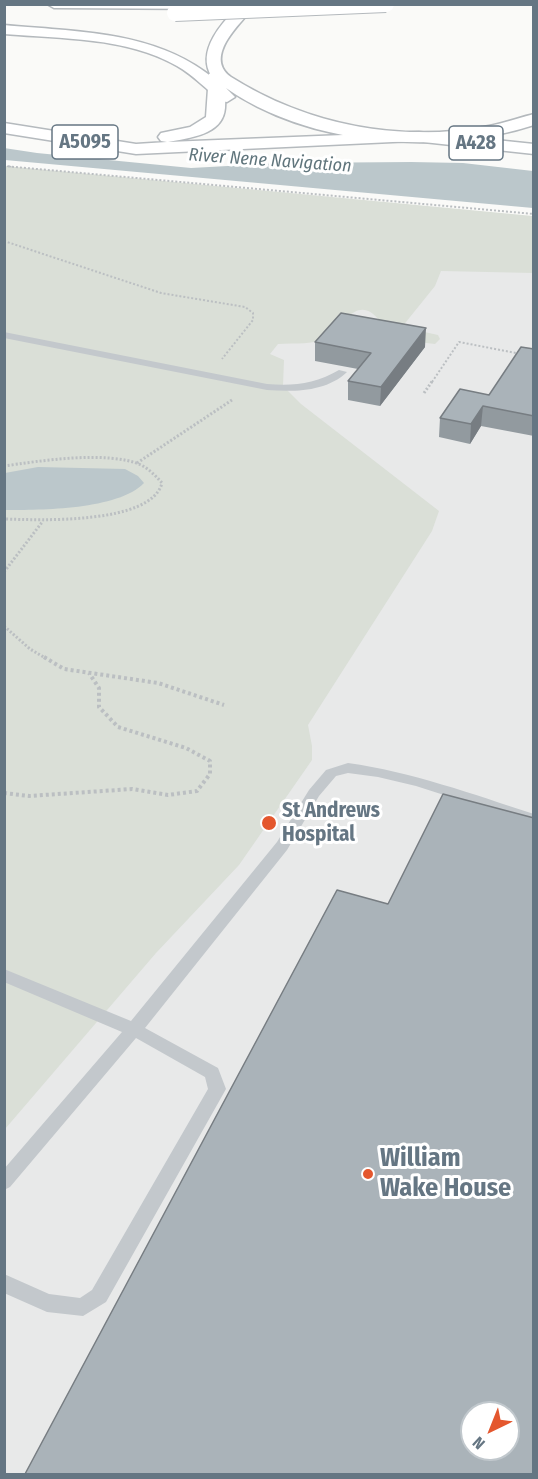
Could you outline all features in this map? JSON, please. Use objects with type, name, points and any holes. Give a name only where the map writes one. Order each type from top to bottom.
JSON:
[{"type":"main road","points":[[54,4],[175,10],[243,4]]},
{"type":"main road","points":[[216,81],[214,64],[216,45],[225,29],[250,4]]},
{"type":"main road","points":[[38,11],[386,4]]},
{"type":"main road","points":[[4,29],[140,47],[182,62],[216,81],[236,104],[271,119],[317,129],[414,137],[498,129],[534,118]]},
{"type":"main road","name":"A5095","points":[[4,122],[129,138],[167,136],[209,124],[216,114],[216,81]]},
{"type":"main road","name":"A5095","points":[[4,128],[136,149],[414,137]]},
{"type":"main road","name":"A428","points":[[414,137],[534,149]]},
{"type":"lane","points":[[4,334],[267,387],[302,389],[326,382],[342,372]]},
{"type":"lane","points":[[4,1182],[135,1030],[282,846],[314,793],[331,773],[348,768],[378,772],[419,782],[534,819]]},
{"type":"lane","points":[[4,975],[135,1030],[212,1073],[217,1089],[99,1296],[83,1307],[46,1303],[4,1283]]},
{"type":"path","points":[[4,166],[534,214]]},
{"type":"path","points":[[4,241],[161,293],[230,303],[244,307],[253,313],[253,320],[208,375]]},
{"type":"path","points":[[424,393],[459,342],[516,353],[521,351]]},
{"type":"path","points":[[137,463],[232,400],[244,383]]},
{"type":"path","points":[[4,466],[34,461],[115,459],[137,463],[153,473],[162,483],[158,494],[143,505],[109,514],[43,521],[4,519]]},
{"type":"path","points":[[4,572],[43,521]]},
{"type":"path","points":[[4,626],[30,649],[64,669],[158,683],[224,705]]},
{"type":"path","points":[[4,793],[29,796],[132,789],[168,795],[197,791],[210,774],[210,761],[186,748],[118,728],[99,707],[99,688],[89,673]]},
{"type":"shaded area","points":[[4,148],[191,168],[283,163],[463,163],[533,171],[533,208],[5,160]]},
{"type":"shaded area","points":[[5,166],[533,216],[533,273],[441,271],[435,286],[402,327],[438,335],[440,339],[435,344],[393,339],[378,318],[366,310],[360,310],[353,313],[335,332],[323,340],[278,344],[270,354],[284,360],[283,386],[301,404],[439,511],[432,531],[308,725],[312,760],[239,865],[156,953],[5,1129]]},
{"type":"shaded area","name":"St Andrews Hospital","points":[[4,192],[533,230],[533,1474],[5,1474]]},
{"type":"shaded area","points":[[38,467],[125,469],[138,476],[144,483],[132,492],[116,499],[78,507],[5,510],[5,473]]},
{"type":"building","points":[[341,313],[426,328],[381,387],[348,381],[371,353],[315,342]]},
{"type":"building","points":[[521,347],[534,349],[534,416],[483,406],[471,424],[440,418],[460,389],[489,395]]},
{"type":"building","name":"William Wake House","points":[[443,794],[534,818],[534,1474],[25,1474],[337,890],[388,904]]},
{"type":"place","name":"St Andrews Hospital","points":[[269,823]]},
{"type":"place","name":"William Wake House","points":[[368,1174]]},
{"type":"water label","name":"River Nene Navigation","points":[[270,161]]}]
